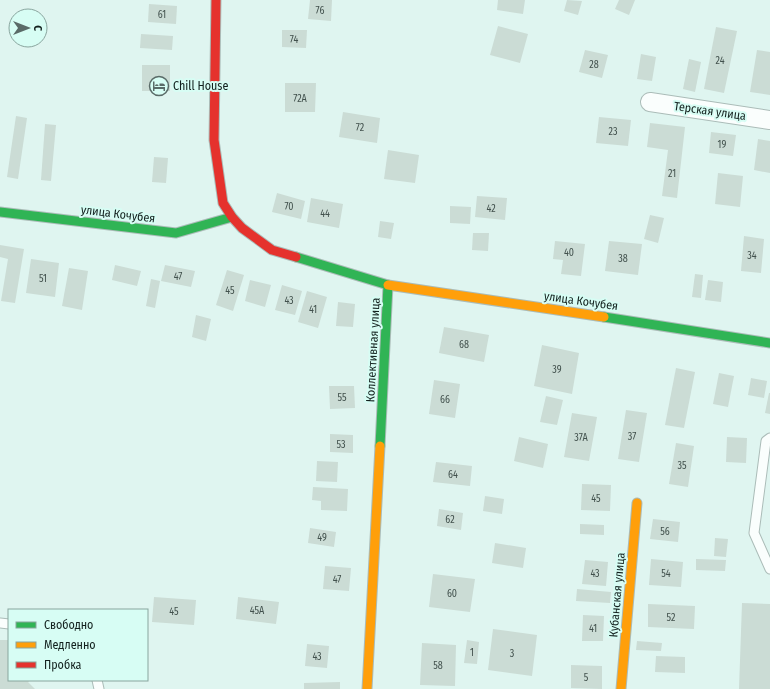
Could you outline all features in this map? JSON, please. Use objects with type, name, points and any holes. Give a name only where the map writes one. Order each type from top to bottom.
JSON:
[{"type":"street","name":"Коллективная улица","points":[[216,0],[214,140],[223,203],[232,217],[242,228],[272,250],[388,285],[367,689]]},
{"type":"street","name":"Терская улица","points":[[650,102],[770,120]]},
{"type":"street","name":"улица Кочубея","points":[[0,212],[176,233],[232,217]]},
{"type":"street","name":"улица Кочубея","points":[[388,285],[668,326],[770,344]]},
{"type":"street","name":"Кубанская улица","points":[[621,689],[637,503]]},
{"type":"lane","points":[[770,438],[766,441],[754,533],[770,569]]},
{"type":"building","points":[[310,0],[332,0],[331,21],[308,19]]},
{"type":"building","points":[[498,0],[525,0],[523,14],[497,10]]},
{"type":"building","points":[[567,0],[582,1],[578,15],[564,11]]},
{"type":"building","points":[[619,0],[635,0],[629,15],[615,9]]},
{"type":"building","points":[[149,4],[177,6],[176,24],[148,22]]},
{"type":"building","points":[[498,26],[528,34],[520,63],[490,55]]},
{"type":"building","points":[[716,27],[737,31],[724,93],[704,89]]},
{"type":"building","points":[[282,30],[307,30],[306,48],[282,47]]},
{"type":"building","points":[[141,34],[173,36],[172,50],[140,48]]},
{"type":"building","points":[[585,50],[608,55],[602,78],[579,72]]},
{"type":"building","points":[[757,50],[770,52],[770,95],[750,92]]},
{"type":"building","points":[[641,54],[656,57],[652,81],[637,79]]},
{"type":"building","points":[[689,59],[701,62],[695,92],[683,89]]},
{"type":"building","points":[[142,65],[170,65],[170,91],[142,91]]},
{"type":"building","points":[[285,83],[316,83],[315,112],[285,112]]},
{"type":"building","points":[[343,112],[380,118],[377,143],[339,137]]},
{"type":"building","points":[[16,116],[27,118],[18,179],[7,177]]},
{"type":"building","points":[[599,117],[631,120],[628,146],[596,143]]},
{"type":"building","points":[[650,123],[685,127],[677,198],[662,196],[668,150],[647,147]]},
{"type":"building","points":[[45,124],[56,125],[51,181],[41,180]]},
{"type":"building","points":[[711,132],[736,135],[733,156],[709,153]]},
{"type":"building","points":[[758,139],[770,141],[770,173],[754,170]]},
{"type":"building","points":[[388,150],[419,155],[415,183],[384,179]]},
{"type":"building","points":[[154,157],[168,158],[166,183],[152,182]]},
{"type":"building","points":[[718,173],[743,176],[740,207],[715,204]]},
{"type":"building","points":[[277,193],[305,201],[301,219],[272,212]]},
{"type":"building","points":[[477,196],[507,198],[505,220],[475,217]]},
{"type":"building","points":[[311,198],[343,204],[339,228],[307,222]]},
{"type":"building","points":[[450,206],[471,207],[470,224],[450,223]]},
{"type":"building","points":[[650,215],[664,218],[658,243],[644,239]]},
{"type":"building","points":[[380,221],[394,223],[391,239],[378,237]]},
{"type":"building","points":[[473,233],[489,233],[488,251],[472,250]]},
{"type":"building","points":[[744,236],[764,239],[761,273],[741,271]]},
{"type":"building","points":[[555,241],[585,244],[581,276],[561,274],[563,260],[553,259]]},
{"type":"building","points":[[609,241],[642,244],[638,275],[605,271]]},
{"type":"building","points":[[0,245],[24,249],[15,303],[1,301],[8,259],[0,257]]},
{"type":"building","points":[[31,259],[59,263],[55,297],[26,293]]},
{"type":"building","points":[[115,265],[141,271],[137,286],[112,280]]},
{"type":"building","points":[[165,265],[195,271],[191,287],[161,281]]},
{"type":"building","points":[[69,268],[88,271],[82,310],[62,306]]},
{"type":"building","points":[[227,270],[244,275],[233,311],[216,305]]},
{"type":"building","points":[[695,274],[703,275],[701,298],[692,297]]},
{"type":"building","points":[[151,279],[160,281],[155,308],[146,306]]},
{"type":"building","points":[[250,280],[271,285],[265,307],[245,301]]},
{"type":"building","points":[[708,280],[723,282],[721,302],[705,300]]},
{"type":"building","points":[[282,285],[302,291],[295,315],[275,310]]},
{"type":"building","points":[[307,291],[327,297],[318,328],[298,322]]},
{"type":"building","points":[[338,302],[355,304],[353,327],[336,326]]},
{"type":"building","points":[[196,315],[211,319],[206,341],[192,337]]},
{"type":"building","points":[[444,327],[489,335],[484,362],[439,353]]},
{"type":"building","points":[[542,345],[579,353],[572,394],[534,386]]},
{"type":"building","points":[[676,368],[695,372],[684,428],[665,425]]},
{"type":"building","points":[[719,373],[734,376],[728,407],[713,404]]},
{"type":"building","points":[[751,378],[767,381],[764,398],[748,395]]},
{"type":"building","points":[[434,380],[460,384],[455,418],[429,414]]},
{"type":"building","points":[[329,386],[354,386],[355,408],[330,409]]},
{"type":"building","points":[[770,393],[770,414],[765,413]]},
{"type":"building","points":[[546,396],[563,400],[557,425],[540,422]]},
{"type":"building","points":[[626,410],[647,413],[639,462],[618,459]]},
{"type":"building","points":[[572,413],[597,417],[589,461],[564,457]]},
{"type":"building","points":[[330,434],[353,435],[353,453],[330,452]]},
{"type":"building","points":[[519,437],[548,444],[543,468],[514,461]]},
{"type":"building","points":[[727,437],[747,438],[746,463],[726,462]]},
{"type":"building","points":[[676,443],[694,446],[688,487],[669,484]]},
{"type":"building","points":[[317,461],[338,462],[337,482],[316,481]]},
{"type":"building","points":[[436,462],[472,466],[470,486],[433,482]]},
{"type":"building","points":[[582,484],[611,485],[610,511],[581,510]]},
{"type":"building","points":[[313,487],[348,489],[347,511],[321,510],[321,501],[312,500]]},
{"type":"building","points":[[485,496],[504,499],[502,514],[483,511]]},
{"type":"building","points":[[439,509],[463,513],[461,530],[437,526]]},
{"type":"building","points":[[653,519],[680,522],[678,542],[650,539]]},
{"type":"building","points":[[580,524],[604,525],[604,535],[580,534]]},
{"type":"building","points":[[310,528],[336,532],[334,547],[308,543]]},
{"type":"building","points":[[715,538],[728,539],[726,557],[714,556]]},
{"type":"building","points":[[495,543],[526,548],[523,568],[492,563]]},
{"type":"building","points":[[651,559],[683,562],[681,587],[649,585]]},
{"type":"building","points":[[696,559],[726,560],[725,571],[696,570]]},
{"type":"building","points":[[585,560],[608,562],[606,586],[582,584]]},
{"type":"building","points":[[325,566],[351,568],[349,591],[323,589]]},
{"type":"building","points":[[433,574],[475,579],[470,612],[429,607]]},
{"type":"building","points":[[577,589],[611,592],[610,603],[576,601]]},
{"type":"building","points":[[154,597],[196,600],[194,625],[152,622]]},
{"type":"building","points":[[238,597],[279,602],[276,624],[236,619]]},
{"type":"building","points":[[742,603],[770,604],[770,689],[739,689]]},
{"type":"building","points":[[648,604],[695,606],[694,629],[648,627]]},
{"type":"building","points":[[583,615],[604,616],[603,641],[582,641]]},
{"type":"building","points":[[493,629],[537,635],[532,676],[488,670]]},
{"type":"building","points":[[0,640],[8,640],[8,681],[30,681],[28,682],[35,689],[0,689]]},
{"type":"building","points":[[467,640],[479,642],[477,664],[464,663]]},
{"type":"building","points":[[637,641],[662,643],[661,651],[636,650]]},
{"type":"building","points":[[422,643],[456,645],[455,686],[420,685]]},
{"type":"building","points":[[307,644],[329,646],[327,668],[305,666]]},
{"type":"building","points":[[656,656],[685,657],[685,673],[655,672]]},
{"type":"building","points":[[571,665],[602,666],[602,689],[571,688]]},
{"type":"building","points":[[340,682],[340,689],[304,689],[304,683]]},
{"type":"traffic: fast","points":[[0,212],[176,233],[232,217]]},
{"type":"traffic: fast","points":[[296,257],[388,285],[380,446]]},
{"type":"traffic: fast","points":[[604,317],[770,343]]},
{"type":"traffic: slow","points":[[388,285],[604,317]]},
{"type":"traffic: slow","points":[[367,689],[380,446]]},
{"type":"traffic: slow","points":[[621,689],[637,503]]},
{"type":"traffic: jam","points":[[216,0],[214,140],[223,203],[232,217],[242,228],[272,250],[296,257]]},
{"type":"place","name":"Chill House","points":[[159,86]]}]
